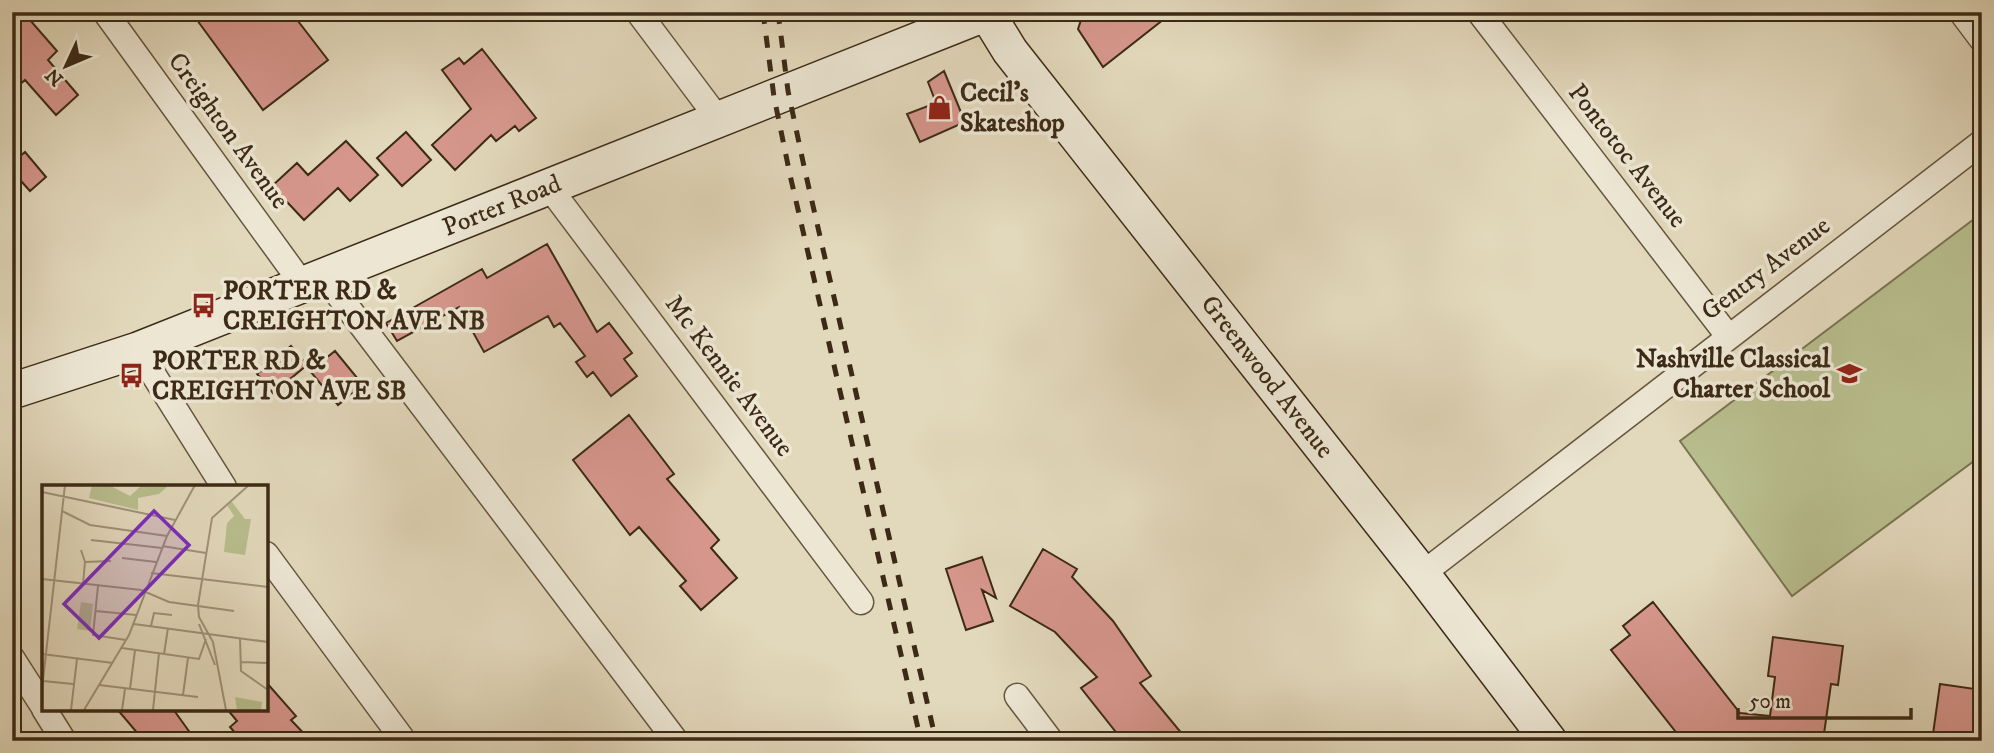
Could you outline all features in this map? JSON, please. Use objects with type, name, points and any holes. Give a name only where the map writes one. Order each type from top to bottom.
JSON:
[{"type":"street","name":"Creighton Avenue","points":[[104,12],[676,741]]},
{"type":"street","points":[[638,12],[719,120]]},
{"type":"street","name":"Porter Road","points":[[12,391],[138,350],[987,12]]},
{"type":"street","name":"Greenwood Avenue","points":[[987,12],[1010,51],[1422,575],[1549,741]]},
{"type":"street","name":"Pontotoc Avenue","points":[[1479,12],[1728,336]]},
{"type":"street","points":[[1961,12],[1982,40]]},
{"type":"street","name":"Gentry Avenue","points":[[1422,575],[1982,142]]},
{"type":"street","name":"Mc Kennie Avenue","points":[[549,187],[861,602]]},
{"type":"street","points":[[138,350],[223,485]]},
{"type":"street","points":[[268,557],[404,741]]},
{"type":"street","points":[[12,658],[42,706]]},
{"type":"street","points":[[1017,696],[1051,741]]},
{"type":"street","points":[[45,711],[64,741]]},
{"type":"green space","points":[[1982,213],[1982,455],[1792,596],[1680,441]]},
{"type":"building","points":[[12,12],[23,12],[57,51],[48,60],[78,95],[56,115],[25,80],[12,91]]},
{"type":"building","points":[[207,12],[291,12],[328,60],[263,110],[197,20]]},
{"type":"building","points":[[1095,12],[1173,12],[1103,67],[1078,29],[1081,20]]},
{"type":"building","points":[[482,49],[536,118],[519,131],[515,126],[496,141],[491,135],[455,170],[432,145],[471,109],[442,70],[459,58],[464,64]]},
{"type":"building","name":"Cecil's Skateshop","points":[[944,71],[965,122],[920,142],[907,114],[936,103],[928,82]]},
{"type":"building","points":[[406,132],[431,160],[402,186],[377,158]]},
{"type":"building","points":[[346,141],[378,175],[350,201],[338,188],[304,220],[272,186],[297,163],[308,175]]},
{"type":"building","points":[[25,152],[46,177],[30,191],[12,171],[12,163]]},
{"type":"building","points":[[547,244],[597,332],[609,323],[632,353],[624,359],[637,376],[611,396],[593,372],[587,377],[576,362],[585,356],[560,323],[554,327],[548,316],[484,352],[459,307],[397,341],[386,323],[482,269],[487,278]]},
{"type":"building","points":[[291,346],[307,365],[273,393],[257,374]]},
{"type":"building","points":[[335,351],[363,385],[338,405],[310,371]]},
{"type":"building","points":[[629,415],[674,474],[667,479],[719,540],[711,548],[737,578],[701,610],[680,586],[686,581],[639,527],[630,535],[573,460]]},
{"type":"building","points":[[1043,549],[1077,569],[1072,577],[1113,621],[1151,676],[1140,683],[1188,741],[1123,741],[1081,688],[1097,677],[1055,632],[1010,606]]},
{"type":"building","points":[[982,557],[996,598],[982,590],[993,621],[966,630],[946,569]]},
{"type":"building","points":[[1653,602],[1740,713],[1770,716],[1775,677],[1768,676],[1773,637],[1843,646],[1838,685],[1831,684],[1823,741],[1683,741],[1611,650],[1630,635],[1623,626]]},
{"type":"building","points":[[268,684],[296,716],[291,720],[311,741],[242,741],[230,727],[237,721],[229,711],[268,711]]},
{"type":"building","points":[[1940,684],[1982,690],[1982,741],[1932,741]]},
{"type":"building","points":[[119,711],[174,711],[196,741],[144,741]]},
{"type":"railway","points":[[763,12],[774,97],[790,175],[921,741]]},
{"type":"railway","points":[[778,12],[788,91],[805,171],[936,741]]},
{"type":"place","name":"Cecil's Skateshop","points":[[940,108]]},
{"type":"place","name":"PORTER RD & CREIGHTON AVE NB","points":[[203,306]]},
{"type":"place","name":"Nashville Classical Charter School","points":[[1850,374]]},
{"type":"place","name":"PORTER RD & CREIGHTON AVE SB","points":[[132,376]]}]
